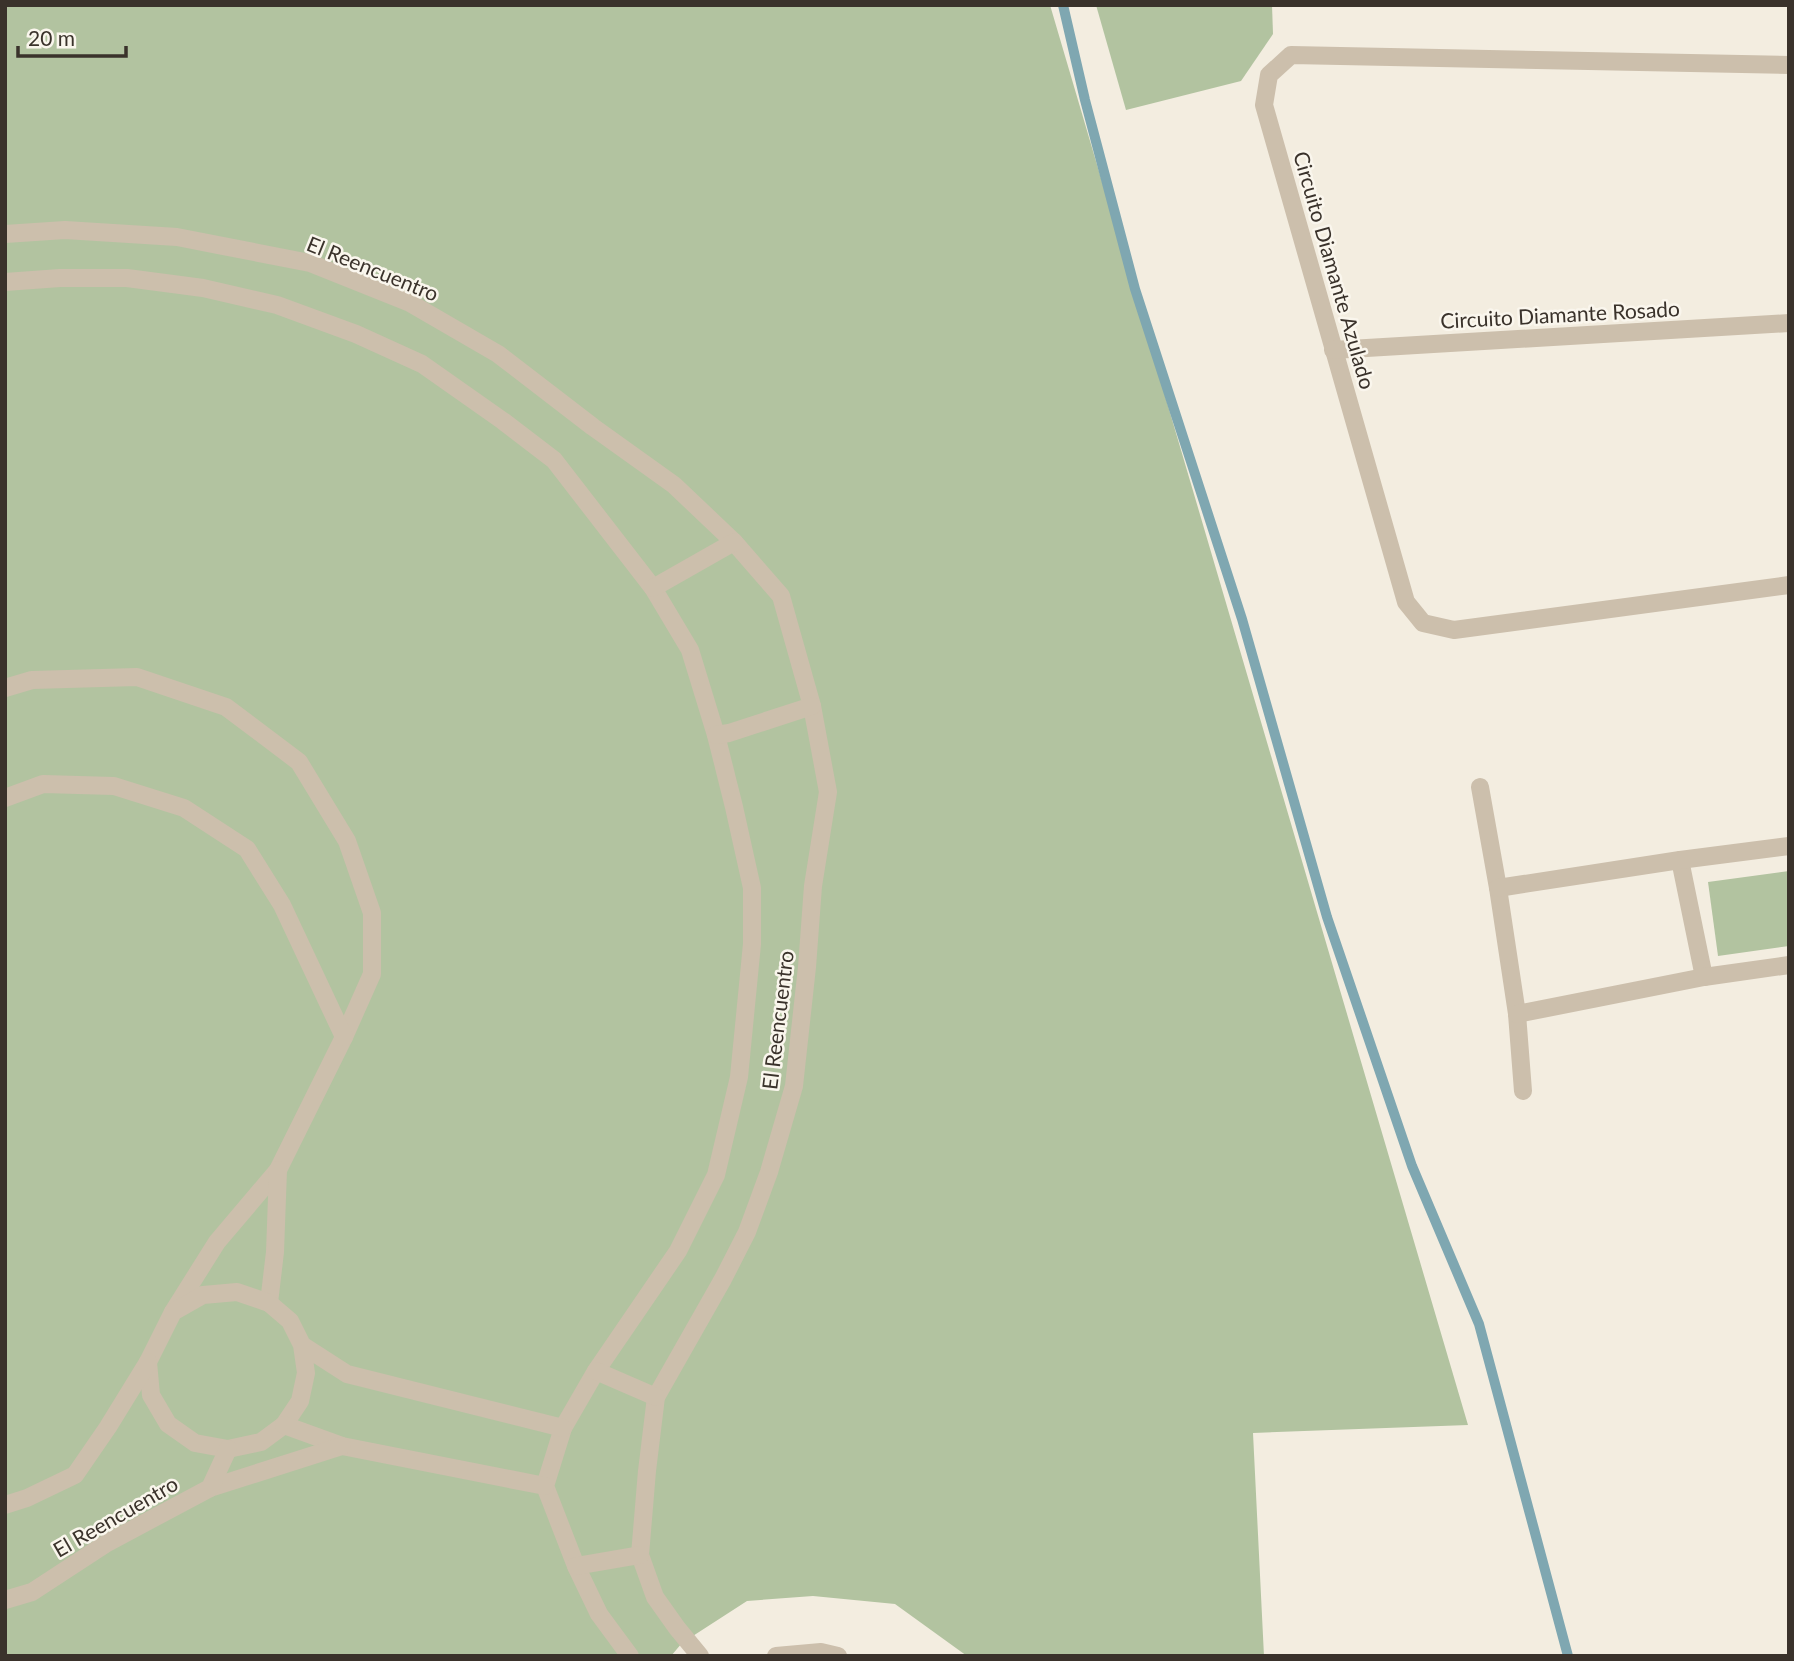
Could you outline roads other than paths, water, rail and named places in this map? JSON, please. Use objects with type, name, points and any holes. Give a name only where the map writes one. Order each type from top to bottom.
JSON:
[{"type":"street","name":"Circuito Diamante Azulado","points":[[1789,65],[1291,55],[1269,75],[1264,105],[1406,602],[1423,623],[1454,630],[1789,585]]},
{"type":"street","name":"El Reencuentro","points":[[5,234],[65,230],[177,237],[310,263],[410,303],[498,354],[674,485],[734,542],[780,596],[812,706],[828,792],[813,886],[794,1086],[769,1172],[747,1232],[656,1397],[640,1555],[655,1597],[700,1656]]},
{"type":"street","name":"El Reencuentro","points":[[5,282],[60,278],[127,278],[203,288],[277,305],[356,334],[422,364],[554,460],[653,588],[690,650],[716,735],[752,888],[752,944],[739,1077],[716,1175],[678,1251],[596,1371],[563,1428],[545,1486]]},
{"type":"street","name":"Circuito Diamante Rosado","points":[[1333,350],[1789,323]]},
{"type":"street","points":[[653,588],[734,542]]},
{"type":"street","points":[[5,688],[32,680],[137,677],[226,707],[299,762],[347,841],[372,913],[372,974],[278,1170],[217,1242],[173,1312],[148,1362],[75,1475],[27,1498],[5,1505]]},
{"type":"street","points":[[716,735],[812,706]]},
{"type":"street","points":[[5,798],[43,784],[114,786],[184,808],[247,849],[282,905],[344,1037]]},
{"type":"street","points":[[1480,787],[1517,1014],[1523,1091]]},
{"type":"street","points":[[1498,888],[1789,846]]},
{"type":"street","points":[[1680,860],[1704,977]]},
{"type":"street","points":[[1517,1014],[1704,977],[1789,965]]},
{"type":"street","points":[[269,1303],[275,1252],[278,1170]]},
{"type":"street","points":[[148,1362],[151,1395],[168,1424],[195,1443],[229,1450],[261,1442],[284,1426],[300,1401],[306,1373],[302,1345],[290,1321],[269,1303],[237,1292],[203,1295],[173,1312]]},
{"type":"street","points":[[302,1345],[347,1374],[563,1428]]},
{"type":"street","points":[[596,1371],[656,1397]]},
{"type":"street","points":[[284,1426],[342,1446],[545,1486],[576,1566],[599,1615],[630,1656]]},
{"type":"street","points":[[211,1488],[342,1446]]},
{"type":"street","name":"El Reencuentro","points":[[5,1600],[32,1592],[107,1544],[211,1488],[229,1450]]},
{"type":"street","points":[[576,1566],[640,1555]]},
{"type":"street","points":[[776,1656],[821,1652],[838,1656]]},
{"type":"waterway","points":[[1063,5],[1135,289],[1242,619],[1327,917],[1412,1166],[1479,1324],[1568,1656]]}]
